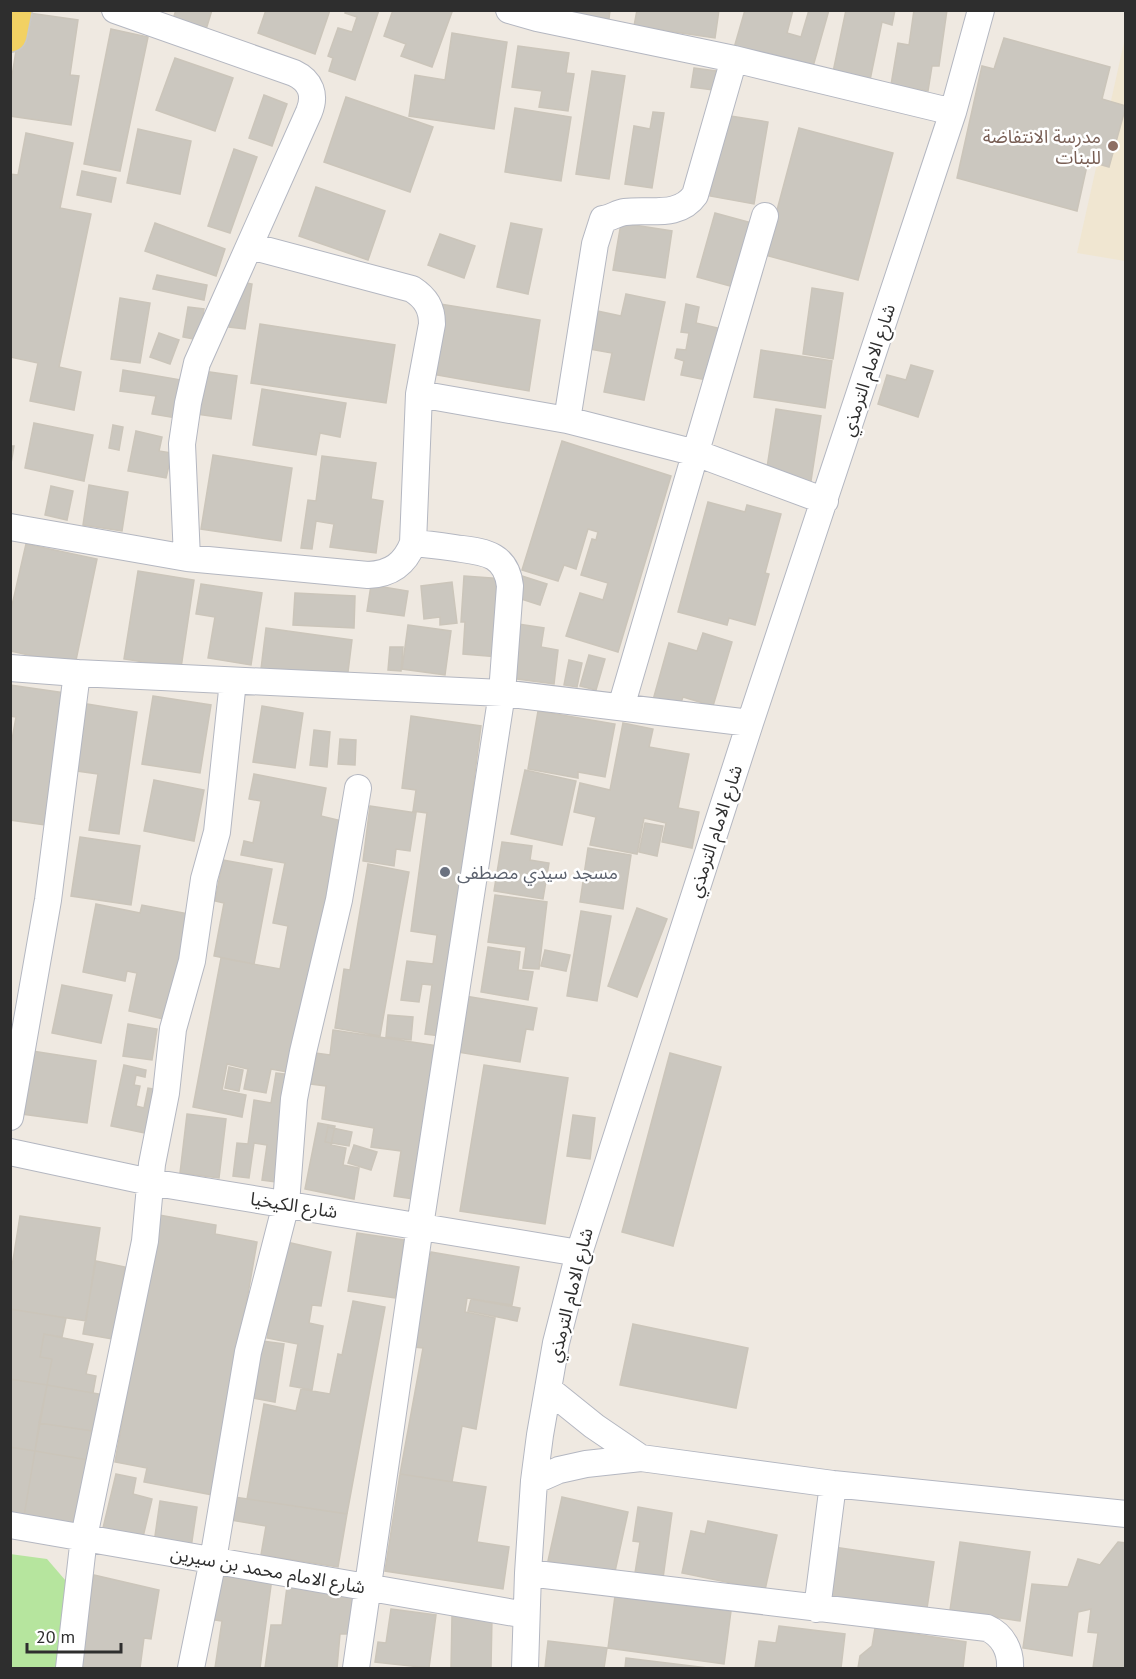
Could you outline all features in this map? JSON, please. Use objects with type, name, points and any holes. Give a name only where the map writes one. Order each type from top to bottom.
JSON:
[{"type":"main road","points":[[10,35],[15,10]]},
{"type":"street","points":[[116,10],[294,73],[307,82],[311,89],[312,104],[197,363],[182,444],[187,558]]},
{"type":"street","points":[[509,10],[537,18],[734,59],[953,112]]},
{"type":"street","name":"شارع الامام الترمذي","points":[[525,1668],[534,1481],[556,1343],[579,1253],[750,723],[953,112],[981,10]]},
{"type":"street","points":[[567,420],[595,244],[603,219],[626,212],[674,210],[690,203],[695,195],[734,59]]},
{"type":"street","points":[[621,707],[765,216]]},
{"type":"street","points":[[10,527],[187,558],[357,574],[380,574],[392,571],[409,554],[413,543],[418,394],[432,324],[432,314],[428,303],[412,289],[250,246]]},
{"type":"street","points":[[418,394],[567,420],[696,453],[825,501]]},
{"type":"street","points":[[356,1668],[420,1226],[502,693],[510,586],[505,567],[490,554],[413,543]]},
{"type":"street","points":[[10,668],[502,693],[750,723]]},
{"type":"street","points":[[10,1117],[48,900],[77,673]]},
{"type":"street","points":[[69,1668],[84,1538],[145,1241],[150,1182],[166,1092],[174,1029],[192,962],[204,879],[217,832],[233,681]]},
{"type":"street","points":[[191,1668],[213,1560],[248,1352],[286,1204],[294,1099],[339,900],[358,788]]},
{"type":"street","name":"شارع الكيخيا","points":[[10,1152],[150,1182],[579,1253]]},
{"type":"street","points":[[548,1389],[594,1426],[641,1458]]},
{"type":"street","points":[[534,1481],[559,1470],[586,1464],[641,1458],[833,1484],[1125,1514]]},
{"type":"street","points":[[817,1608],[833,1484]]},
{"type":"street","name":"شارع الامام محمد بن سيرين","points":[[10,1525],[526,1615]]},
{"type":"street","points":[[528,1574],[987,1628],[994,1631],[1005,1643],[1010,1668]]},
{"type":"shaded area","name":"مدرسة الانتفاضة للبنات","points":[[1125,38],[1125,261],[1077,253]]},
{"type":"green space","points":[[10,1554],[47,1559],[78,1595],[68,1668],[11,1668]]},
{"type":"building","points":[[176,10],[212,10],[204,36],[171,25]]},
{"type":"building","points":[[266,10],[330,10],[315,54],[258,33]]},
{"type":"building","points":[[346,10],[379,10],[355,80],[329,71],[333,58],[328,56],[338,28],[352,32],[357,17],[345,13]]},
{"type":"building","points":[[393,10],[447,10],[452,12],[432,67],[401,56],[406,44],[384,36]]},
{"type":"building","points":[[557,10],[610,10],[609,19]]},
{"type":"building","points":[[637,10],[719,10],[715,38],[634,26]]},
{"type":"building","points":[[745,10],[793,10],[787,33],[801,37],[809,10],[829,10],[812,70],[734,48]]},
{"type":"building","points":[[846,10],[895,10],[892,25],[882,22],[870,80],[833,72]]},
{"type":"building","points":[[914,10],[947,10],[939,66],[932,66],[928,91],[891,85],[898,43],[909,45]]},
{"type":"building","points":[[22,12],[78,20],[70,75],[79,76],[71,125],[10,116],[10,89]]},
{"type":"building","points":[[111,29],[148,37],[120,171],[84,164]]},
{"type":"building","points":[[452,33],[507,42],[494,129],[409,116],[415,75],[445,80]]},
{"type":"building","points":[[1004,38],[1110,67],[1102,99],[1126,106],[1109,167],[1088,161],[1077,211],[957,178],[982,66],[994,69]]},
{"type":"building","points":[[518,46],[569,53],[566,73],[574,74],[568,111],[539,107],[542,91],[512,87]]},
{"type":"building","points":[[175,58],[233,78],[215,131],[156,110]]},
{"type":"building","points":[[694,68],[716,71],[713,90],[691,87]]},
{"type":"building","points":[[592,71],[625,76],[609,179],[576,174]]},
{"type":"building","points":[[264,95],[287,104],[272,146],[249,138]]},
{"type":"building","points":[[346,97],[433,127],[410,192],[324,162]]},
{"type":"building","points":[[515,108],[571,117],[561,181],[505,172]]},
{"type":"building","points":[[653,112],[664,113],[652,188],[625,184],[634,126],[650,129]]},
{"type":"building","points":[[724,115],[768,122],[754,204],[710,196]]},
{"type":"building","points":[[799,128],[893,153],[858,280],[765,255]]},
{"type":"building","points":[[138,129],[191,141],[180,194],[127,183]]},
{"type":"building","points":[[26,133],[73,143],[60,208],[91,214],[59,367],[81,372],[74,410],[30,401],[38,363],[10,357],[10,174],[18,175]]},
{"type":"building","points":[[234,149],[257,157],[230,233],[208,226]]},
{"type":"building","points":[[82,171],[116,178],[111,202],[77,195]]},
{"type":"building","points":[[316,187],[385,211],[368,260],[299,236]]},
{"type":"building","points":[[715,213],[752,223],[734,287],[697,277]]},
{"type":"building","points":[[155,223],[225,249],[216,276],[145,251]]},
{"type":"building","points":[[511,223],[542,229],[528,294],[497,287]]},
{"type":"building","points":[[621,223],[672,231],[665,278],[613,270]]},
{"type":"building","points":[[440,234],[475,246],[464,278],[428,265]]},
{"type":"building","points":[[157,275],[207,285],[204,300],[153,289]]},
{"type":"building","points":[[237,281],[252,284],[245,329],[229,327]]},
{"type":"building","points":[[812,288],[843,293],[833,359],[803,354]]},
{"type":"building","points":[[626,294],[665,302],[644,400],[604,392],[612,353],[589,349],[597,311],[621,316]]},
{"type":"building","points":[[120,298],[150,303],[140,363],[111,359]]},
{"type":"building","points":[[440,304],[540,320],[529,391],[431,374]]},
{"type":"building","points":[[686,304],[699,307],[696,323],[722,329],[712,381],[681,375],[684,361],[675,358],[677,349],[686,350],[689,333],[681,332]]},
{"type":"building","points":[[188,307],[204,309],[199,340],[183,337]]},
{"type":"building","points":[[260,324],[395,345],[386,403],[251,383]]},
{"type":"building","points":[[159,333],[179,340],[170,364],[150,357]]},
{"type":"building","points":[[761,350],[832,361],[825,408],[754,397]]},
{"type":"building","points":[[911,365],[933,371],[918,417],[878,404],[887,375],[906,380]]},
{"type":"building","points":[[123,370],[187,381],[182,419],[152,414],[156,396],[120,391]]},
{"type":"building","points":[[203,371],[237,376],[231,419],[197,414]]},
{"type":"building","points":[[262,389],[346,403],[340,437],[320,433],[316,455],[253,445]]},
{"type":"building","points":[[776,409],[821,416],[811,481],[766,474]]},
{"type":"building","points":[[34,423],[93,435],[84,481],[25,468]]},
{"type":"building","points":[[113,425],[123,427],[119,450],[109,448]]},
{"type":"building","points":[[136,431],[162,437],[159,451],[172,453],[166,478],[128,471]]},
{"type":"building","points":[[562,441],[671,476],[618,652],[566,636],[580,593],[603,600],[608,583],[581,575],[592,539],[596,540],[598,532],[588,529],[576,569],[564,565],[558,581],[522,570]]},
{"type":"building","points":[[10,446],[14,446],[10,469]]},
{"type":"building","points":[[213,455],[292,468],[281,541],[201,529]]},
{"type":"building","points":[[322,456],[376,463],[371,499],[383,501],[376,553],[330,547],[334,524],[316,521],[312,549],[301,548],[308,500],[316,501]]},
{"type":"building","points":[[89,485],[128,492],[122,531],[83,525]]},
{"type":"building","points":[[51,486],[73,491],[67,520],[45,515]]},
{"type":"building","points":[[708,502],[745,512],[747,505],[781,514],[765,573],[769,574],[755,625],[729,618],[727,625],[678,612]]},
{"type":"building","points":[[26,544],[97,559],[75,665],[10,651],[10,614]]},
{"type":"building","points":[[138,571],[194,580],[181,668],[124,659]]},
{"type":"building","points":[[464,576],[505,579],[499,657],[463,654],[465,622],[461,622]]},
{"type":"building","points":[[522,576],[547,584],[540,605],[515,597]]},
{"type":"building","points":[[452,582],[457,623],[440,625],[440,617],[424,619],[421,586]]},
{"type":"building","points":[[201,584],[262,593],[251,665],[208,658],[215,617],[196,614]]},
{"type":"building","points":[[371,585],[408,591],[404,616],[367,611]]},
{"type":"building","points":[[295,593],[355,596],[354,628],[293,625]]},
{"type":"building","points":[[518,624],[544,628],[541,647],[558,650],[554,684],[510,678]]},
{"type":"building","points":[[408,625],[451,631],[445,675],[402,669]]},
{"type":"building","points":[[266,628],[352,640],[347,680],[261,669]]},
{"type":"building","points":[[703,633],[732,642],[713,706],[683,697],[679,708],[653,700],[669,643],[697,651]]},
{"type":"building","points":[[390,647],[403,647],[401,671],[388,670]]},
{"type":"building","points":[[589,655],[605,659],[596,690],[580,686]]},
{"type":"building","points":[[569,660],[582,663],[577,687],[564,685]]},
{"type":"building","points":[[10,685],[65,693],[45,825],[10,820],[10,751],[16,717],[10,716]]},
{"type":"building","points":[[153,696],[211,705],[200,773],[142,764]]},
{"type":"building","points":[[81,703],[137,712],[119,834],[89,830],[98,774],[70,770]]},
{"type":"building","points":[[262,706],[303,713],[295,768],[253,762]]},
{"type":"building","points":[[538,711],[615,724],[605,777],[578,772],[578,778],[528,769]]},
{"type":"building","name":"مسجد سيدي مصطفى","points":[[411,716],[481,726],[470,811],[478,812],[449,1037],[425,1034],[432,985],[422,984],[419,1002],[401,1000],[407,961],[433,964],[437,935],[411,931],[427,813],[413,811],[416,790],[402,788]]},
{"type":"building","points":[[623,723],[653,729],[649,747],[689,754],[678,808],[699,812],[692,848],[662,842],[666,823],[644,818],[637,854],[590,845],[596,817],[574,812],[580,783],[610,790]]},
{"type":"building","points":[[314,730],[330,732],[327,767],[310,765]]},
{"type":"building","points":[[340,739],[356,740],[355,765],[338,764]]},
{"type":"building","points":[[525,770],[576,781],[562,845],[511,834]]},
{"type":"building","points":[[254,774],[326,788],[321,816],[342,821],[299,1044],[287,1072],[271,1069],[266,1093],[244,1089],[248,1069],[227,1064],[222,1090],[246,1095],[242,1117],[193,1107],[221,958],[280,969],[288,926],[273,923],[285,863],[241,855],[244,841],[253,843],[261,801],[249,799]]},
{"type":"building","points":[[154,780],[204,790],[194,841],[144,831]]},
{"type":"building","points":[[370,806],[416,813],[410,851],[396,849],[394,866],[363,861]]},
{"type":"building","points":[[645,823],[663,826],[657,856],[639,852]]},
{"type":"building","points":[[80,837],[140,846],[131,905],[71,896]]},
{"type":"building","points":[[502,842],[532,846],[530,860],[549,863],[543,899],[494,891]]},
{"type":"building","points":[[588,848],[631,855],[623,909],[580,902]]},
{"type":"building","points":[[223,860],[272,869],[254,964],[214,956],[224,903],[215,901]]},
{"type":"building","points":[[368,864],[409,872],[380,1036],[335,1028],[344,969],[350,970]]},
{"type":"building","points":[[495,895],[547,902],[539,969],[523,968],[526,947],[488,942]]},
{"type":"building","points":[[96,904],[140,913],[142,905],[189,914],[168,1020],[129,1011],[137,973],[127,971],[125,981],[83,972]]},
{"type":"building","points":[[637,908],[667,919],[637,997],[608,986]]},
{"type":"building","points":[[581,911],[611,916],[597,1001],[567,996]]},
{"type":"building","points":[[488,947],[520,952],[518,970],[533,972],[528,1000],[481,992]]},
{"type":"building","points":[[545,950],[570,955],[566,971],[541,966]]},
{"type":"building","points":[[62,985],[112,995],[101,1043],[52,1033]]},
{"type":"building","points":[[459,995],[537,1008],[533,1030],[526,1029],[520,1062],[451,1051]]},
{"type":"building","points":[[388,1015],[413,1017],[411,1040],[386,1037]]},
{"type":"building","points":[[128,1024],[157,1029],[152,1060],[123,1056]]},
{"type":"building","points":[[333,1030],[444,1047],[420,1200],[394,1196],[401,1151],[371,1147],[374,1128],[322,1119],[326,1086],[311,1084],[316,1053],[330,1055]]},
{"type":"building","points":[[32,1051],[96,1061],[87,1123],[22,1114]]},
{"type":"building","points":[[670,1053],[721,1067],[673,1246],[622,1232]]},
{"type":"building","points":[[124,1065],[146,1070],[145,1077],[136,1075],[134,1085],[140,1086],[136,1106],[144,1108],[148,1088],[160,1090],[150,1134],[111,1126]]},
{"type":"building","points":[[484,1065],[568,1078],[545,1224],[460,1211]]},
{"type":"building","points":[[229,1067],[243,1070],[239,1091],[225,1088]]},
{"type":"building","points":[[276,1073],[300,1076],[283,1183],[262,1180],[267,1145],[254,1143],[249,1178],[233,1176],[237,1143],[248,1144],[254,1100],[271,1103]]},
{"type":"building","points":[[187,1114],[226,1119],[219,1178],[180,1173]]},
{"type":"building","points":[[573,1115],[595,1118],[590,1159],[567,1156]]},
{"type":"building","points":[[318,1123],[335,1126],[331,1145],[346,1148],[343,1165],[359,1168],[354,1199],[305,1189]]},
{"type":"building","points":[[328,1127],[352,1132],[349,1146],[325,1142]]},
{"type":"building","points":[[354,1145],[377,1152],[371,1170],[348,1163]]},
{"type":"building","points":[[159,1215],[216,1225],[215,1234],[257,1242],[213,1495],[144,1482],[147,1468],[115,1462]]},
{"type":"building","points":[[20,1216],[100,1228],[86,1321],[10,1309],[10,1279]]},
{"type":"building","points":[[357,1233],[404,1240],[395,1298],[348,1291]]},
{"type":"building","points":[[278,1240],[331,1252],[321,1306],[312,1305],[309,1323],[323,1326],[312,1390],[290,1386],[298,1344],[267,1338],[275,1288]]},
{"type":"building","points":[[431,1252],[519,1267],[512,1305],[467,1298],[465,1312],[495,1318],[476,1429],[462,1426],[452,1482],[400,1474],[423,1348],[414,1347]]},
{"type":"building","points":[[96,1261],[125,1267],[112,1339],[83,1334]]},
{"type":"building","points":[[471,1299],[520,1308],[517,1321],[468,1311]]},
{"type":"building","points":[[353,1301],[385,1307],[347,1514],[247,1499],[264,1404],[296,1411],[301,1389],[330,1394],[338,1354],[342,1355]]},
{"type":"building","points":[[10,1309],[66,1318],[62,1337],[44,1334],[40,1357],[52,1359],[47,1385],[10,1379]]},
{"type":"building","points":[[633,1324],[748,1348],[736,1408],[620,1385]]},
{"type":"building","points":[[44,1334],[93,1344],[86,1374],[96,1376],[93,1393],[47,1385],[52,1359],[40,1357]]},
{"type":"building","points":[[262,1341],[284,1344],[275,1402],[253,1398]]},
{"type":"building","points":[[10,1379],[47,1385],[35,1451],[10,1447]]},
{"type":"building","points":[[47,1385],[105,1395],[99,1432],[39,1423]]},
{"type":"building","points":[[39,1423],[99,1432],[94,1461],[35,1451]]},
{"type":"building","points":[[10,1447],[35,1451],[24,1516],[10,1514]]},
{"type":"building","points":[[35,1451],[94,1461],[84,1526],[24,1516]]},
{"type":"building","points":[[116,1474],[136,1478],[133,1494],[152,1499],[143,1537],[103,1528]]},
{"type":"building","points":[[400,1474],[486,1487],[477,1542],[509,1547],[503,1589],[385,1571]]},
{"type":"building","points":[[234,1497],[347,1514],[338,1567],[261,1555],[266,1526],[230,1520]]},
{"type":"building","points":[[562,1497],[628,1512],[614,1576],[548,1561]]},
{"type":"building","points":[[160,1501],[197,1507],[191,1548],[154,1543]]},
{"type":"building","points":[[638,1507],[672,1513],[663,1578],[635,1573],[640,1542],[633,1541]]},
{"type":"building","points":[[708,1521],[777,1535],[765,1590],[682,1573],[691,1531],[705,1534]]},
{"type":"building","points":[[960,1542],[1030,1552],[1020,1621],[950,1610]]},
{"type":"building","points":[[1118,1542],[1126,1543],[1126,1668],[1093,1668],[1098,1633],[1088,1632],[1091,1609],[1078,1612],[1072,1656],[1023,1648],[1032,1584],[1068,1587],[1078,1559],[1100,1565]]},
{"type":"building","points":[[827,1546],[934,1562],[926,1615],[819,1598]]},
{"type":"building","points":[[214,1570],[272,1578],[260,1668],[215,1668],[222,1621],[208,1619]]},
{"type":"building","points":[[94,1575],[159,1590],[151,1639],[144,1638],[140,1668],[79,1668]]},
{"type":"building","points":[[288,1579],[358,1588],[351,1634],[340,1634],[337,1668],[265,1668],[271,1625],[282,1625]]},
{"type":"building","points":[[615,1596],[731,1611],[724,1664],[608,1648]]},
{"type":"building","points":[[391,1609],[436,1615],[429,1668],[375,1662],[378,1642],[386,1643]]},
{"type":"building","points":[[452,1616],[492,1617],[491,1668],[451,1668]]},
{"type":"building","points":[[779,1626],[845,1634],[841,1668],[755,1668],[759,1641],[776,1643]]},
{"type":"building","points":[[875,1628],[966,1642],[963,1668],[858,1668],[860,1656],[872,1646]]},
{"type":"building","points":[[548,1641],[607,1648],[604,1668],[545,1668]]},
{"type":"building","points":[[626,1658],[708,1668],[625,1668]]},
{"type":"place","name":"مدرسة الانتفاضة للبنات","points":[[1113,146]]},
{"type":"place","name":"مسجد سيدي مصطفى","points":[[445,872]]}]
